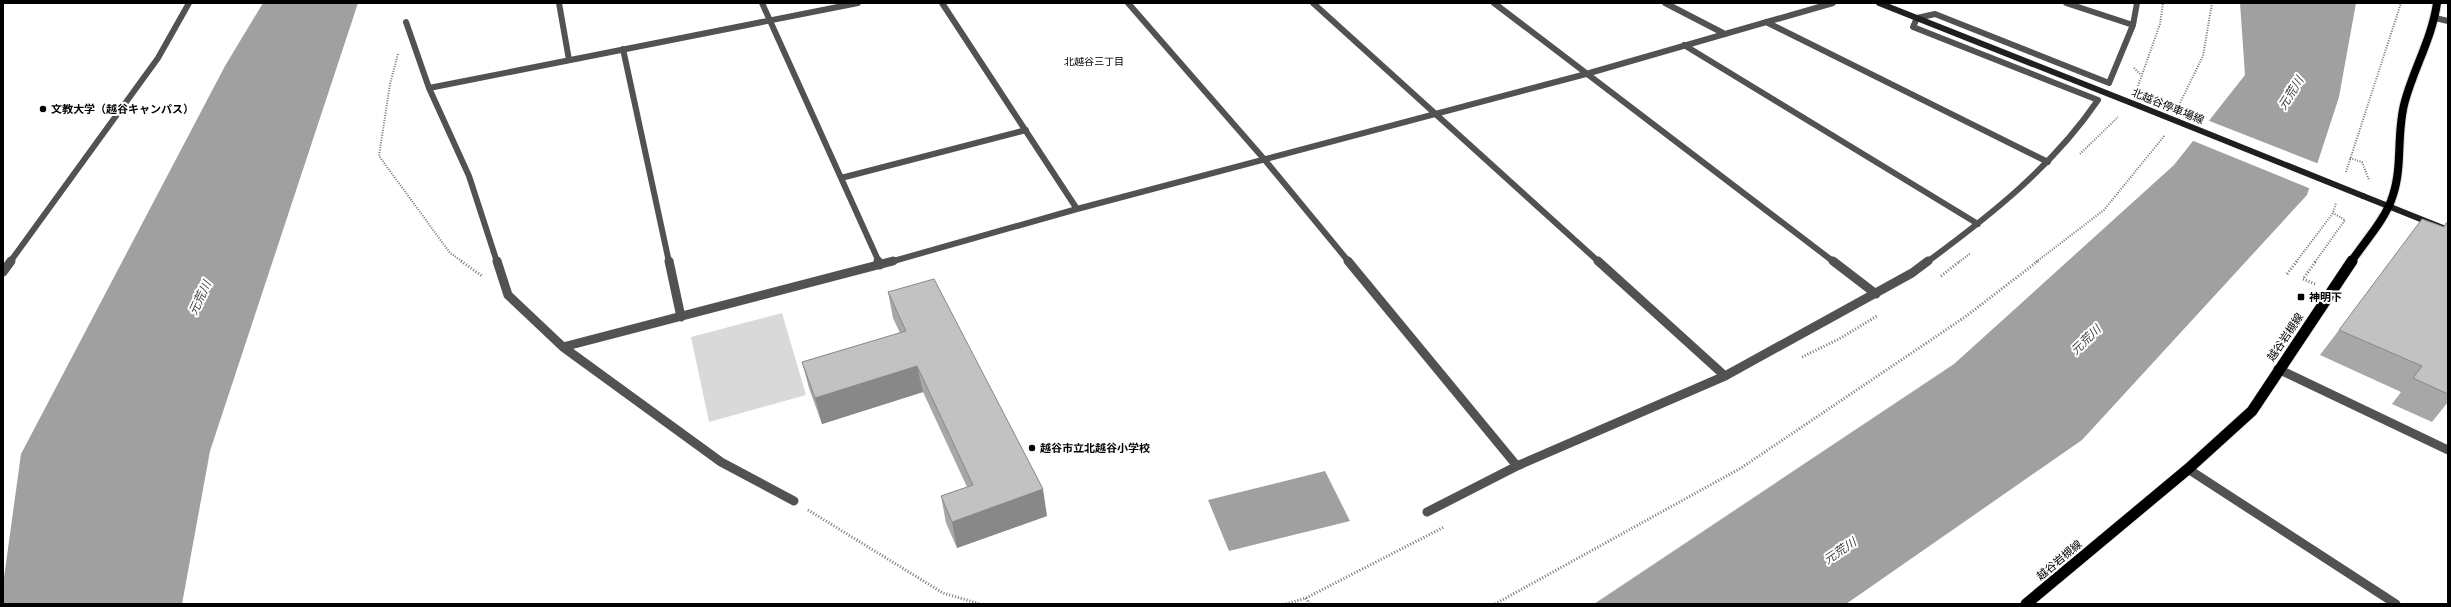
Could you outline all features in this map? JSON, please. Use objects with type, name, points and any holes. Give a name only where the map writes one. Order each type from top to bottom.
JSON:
[{"type":"main road","name":"北越谷停車場線","points":[[1879,3],[2448,230]]},
{"type":"main road","name":"越谷岩槻線","points":[[2026,604],[2188,469],[2252,411],[2278,369],[2389,207],[2397,181],[2404,105],[2436,18],[2437,3]]},
{"type":"street","points":[[3,272],[158,58],[189,3]]},
{"type":"street","points":[[559,3],[569,60]]},
{"type":"street","points":[[762,3],[880,265]]},
{"type":"street","points":[[429,88],[858,3]]},
{"type":"street","points":[[942,3],[1077,208]]},
{"type":"street","points":[[1128,3],[1264,159],[1517,466]]},
{"type":"street","points":[[1313,3],[1725,376]]},
{"type":"street","points":[[1494,3],[1876,294]]},
{"type":"street","points":[[1665,3],[1725,34]]},
{"type":"street","points":[[563,347],[880,265],[1077,208],[1586,74],[1833,3]]},
{"type":"street","points":[[2066,3],[2133,25]]},
{"type":"street","points":[[1427,512],[1517,466],[1725,376],[1912,273],[1978,224],[2048,162],[2081,125],[2098,100],[1913,28],[1917,18],[1935,14],[2109,84],[2133,25],[2137,3]]},
{"type":"street","points":[[2436,18],[2448,22]]},
{"type":"street","points":[[406,22],[429,88],[469,176],[508,295],[563,347],[722,462],[794,501]]},
{"type":"street","points":[[1766,22],[2048,162]]},
{"type":"street","points":[[1684,45],[1978,224]]},
{"type":"street","points":[[623,49],[681,317]]},
{"type":"street","points":[[841,178],[1026,130]]},
{"type":"street","points":[[2278,369],[2448,450]]},
{"type":"street","points":[[2188,469],[2396,604]]},
{"type":"path","points":[[2132,103],[2160,24],[2163,3]]},
{"type":"path","points":[[2176,112],[2203,56],[2212,3]]},
{"type":"path","points":[[2344,178],[2401,3]]},
{"type":"path","points":[[406,22],[390,84],[379,156],[450,253],[508,295]]},
{"type":"path","points":[[2130,64],[2141,75]]},
{"type":"path","points":[[1495,604],[1741,468],[1965,317],[2104,210],[2166,133]]},
{"type":"path","points":[[2350,158],[2362,162],[2369,180]]},
{"type":"path","points":[[2287,274],[2333,213],[2338,199]]},
{"type":"path","points":[[2332,291],[2303,279],[2346,220],[2333,213]]},
{"type":"path","points":[[794,501],[943,593],[980,604]]},
{"type":"path","points":[[1306,598],[1310,604]]},
{"type":"shaded area","points":[[782,313],[806,395],[709,422],[691,337]]},
{"type":"water","name":"元荒川","points":[[263,3],[358,3],[210,451],[182,604],[3,604],[3,585],[21,454],[225,66]]},
{"type":"water","name":"元荒川","points":[[2240,3],[2356,3],[2339,97],[2307,195],[2082,440],[1846,604],[1594,604],[1954,364],[2174,165],[2245,75]]},
{"type":"water","points":[[1325,471],[1350,521],[1229,551],[1208,500]]},
{"type":"pier","points":[[2207,120],[2319,164],[2311,189],[2191,140]]},
{"type":"building","points":[[2422,219],[2444,227],[2446,223],[2448,223],[2448,394],[2413,378],[2422,366],[2339,330]]},
{"type":"building","points":[[934,279],[1043,489],[952,522],[941,496],[973,485],[917,366],[815,398],[802,362],[906,331],[888,292]]},
{"type":"place","name":"文教大学（越谷キャンパス）","points":[[43,109]]},
{"type":"place","name":"神明下","points":[[2301,297]]},
{"type":"place","name":"越谷市立北越谷小学校","points":[[1032,448]]},
{"type":"district","name":"北越谷三丁目","points":[[1094,61]]}]
